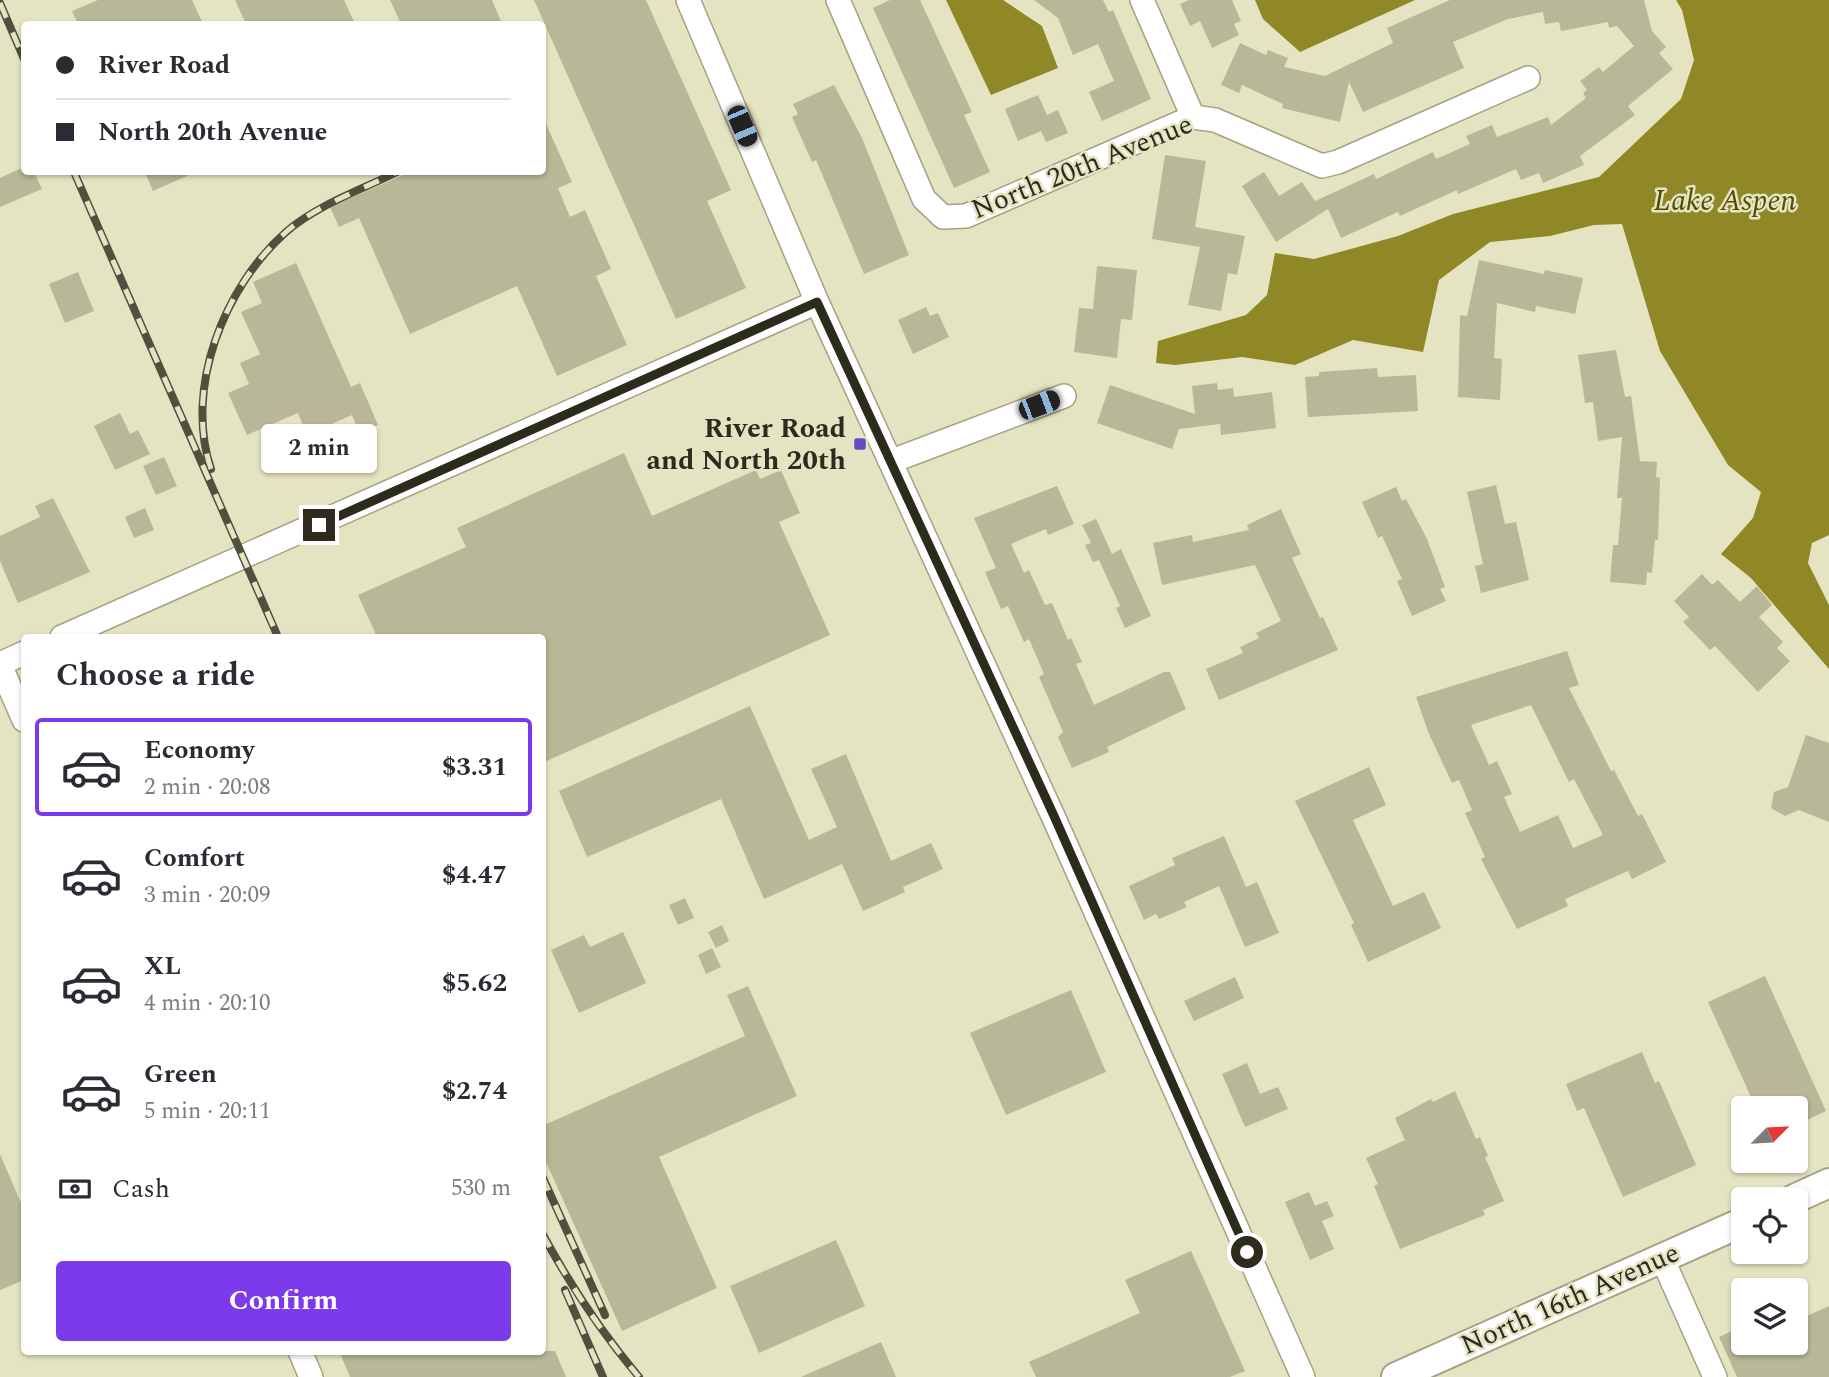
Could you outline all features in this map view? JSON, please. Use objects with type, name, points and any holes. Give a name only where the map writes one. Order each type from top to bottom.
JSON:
[{"type":"main road","points":[[1808,1193],[1829,1183]]},
{"type":"main road","name":"North 16th Avenue","points":[[1396,1377],[1731,1227]]},
{"type":"street","points":[[688,0],[817,302],[892,461],[1303,1377]]},
{"type":"street","name":"North 20th Avenue","points":[[838,0],[924,200],[943,217],[966,216],[1193,117],[1215,120],[1322,166],[1338,162],[1528,78]]},
{"type":"street","points":[[1142,0],[1193,117]]},
{"type":"street","points":[[69,634],[817,302]]},
{"type":"street","points":[[892,461],[1064,396]]},
{"type":"street","points":[[21,654],[0,664],[21,713]]},
{"type":"street","points":[[1662,1258],[1715,1377]]},
{"type":"street","points":[[302,1355],[311,1377]]},
{"type":"water","points":[[946,0],[1003,0],[1042,26],[1058,68],[991,95]]},
{"type":"water","points":[[1255,0],[1415,0],[1300,52],[1263,19]]},
{"type":"water","name":"Lake Aspen","points":[[1676,0],[1829,0],[1829,535],[1812,543],[1808,563],[1829,605],[1829,669],[1751,578],[1721,554],[1753,518],[1761,492],[1728,465],[1660,351],[1622,224],[1594,225],[1550,236],[1490,242],[1439,280],[1423,352],[1353,340],[1295,365],[1242,357],[1175,365],[1156,363],[1158,341],[1246,315],[1267,295],[1275,253],[1314,259],[1398,236],[1453,214],[1599,177],[1681,99],[1694,60],[1682,10]]},
{"type":"building","points":[[98,0],[192,0],[202,21],[77,21],[72,11]]},
{"type":"building","points":[[235,0],[344,0],[354,21],[245,21]]},
{"type":"building","points":[[390,0],[492,0],[501,21],[400,21]]},
{"type":"building","points":[[534,0],[646,0],[731,190],[707,201],[746,288],[676,319],[546,27],[546,21],[543,21]]},
{"type":"building","points":[[890,0],[920,0],[972,112],[964,115],[990,172],[954,188],[873,8]]},
{"type":"building","points":[[1034,0],[1103,0],[1109,12],[1113,10],[1151,99],[1102,121],[1089,92],[1114,81],[1098,44],[1073,55],[1058,18]]},
{"type":"building","points":[[1189,0],[1232,0],[1241,21],[1234,24],[1239,35],[1212,48],[1200,21],[1190,26],[1180,4]]},
{"type":"building","points":[[1450,0],[1644,0],[1652,31],[1666,47],[1659,53],[1673,69],[1628,106],[1635,115],[1580,156],[1584,165],[1543,183],[1539,173],[1521,180],[1516,169],[1458,194],[1457,190],[1400,216],[1398,212],[1341,238],[1328,209],[1276,242],[1242,186],[1264,172],[1279,196],[1302,182],[1315,201],[1374,174],[1376,179],[1433,152],[1436,159],[1470,144],[1466,136],[1492,125],[1497,137],[1548,117],[1551,125],[1586,98],[1583,93],[1587,90],[1580,81],[1599,67],[1603,72],[1634,46],[1617,26],[1609,28],[1608,22],[1561,31],[1559,22],[1545,24],[1543,12],[1508,19],[1453,42],[1464,68],[1363,112],[1349,82],[1340,122],[1282,108],[1283,104],[1242,85],[1239,93],[1221,85],[1240,43],[1266,55],[1268,50],[1288,58],[1284,67],[1325,76],[1393,43],[1387,28]]},
{"type":"building","points":[[834,85],[862,138],[909,255],[864,274],[816,160],[812,162],[792,117],[798,114],[793,104]]},
{"type":"building","points":[[1038,95],[1047,115],[1058,110],[1068,133],[1046,142],[1041,131],[1018,141],[1005,109]]},
{"type":"building","points":[[546,124],[572,182],[558,188],[570,217],[585,210],[611,269],[596,276],[627,345],[557,376],[517,286],[410,334],[359,218],[339,227],[330,207],[403,175],[546,175]]},
{"type":"building","points":[[1165,155],[1206,161],[1195,227],[1245,236],[1237,275],[1228,273],[1221,311],[1188,305],[1200,247],[1152,239]]},
{"type":"building","points":[[21,168],[21,175],[35,175],[42,189],[0,207],[0,178]]},
{"type":"building","points":[[146,175],[189,175],[153,191]]},
{"type":"building","points":[[1479,260],[1544,274],[1545,270],[1583,278],[1575,314],[1536,306],[1535,312],[1497,303],[1494,358],[1502,359],[1500,400],[1458,397],[1460,315],[1467,316]]},
{"type":"building","points":[[296,263],[351,387],[360,383],[378,425],[360,433],[352,415],[307,435],[298,413],[247,435],[228,393],[249,384],[240,363],[260,354],[241,312],[262,303],[253,282]]},
{"type":"building","points":[[1097,266],[1137,270],[1132,320],[1121,319],[1117,358],[1074,352],[1079,308],[1093,309]]},
{"type":"building","points":[[78,272],[94,311],[65,323],[49,284]]},
{"type":"building","points":[[926,307],[930,316],[938,313],[949,337],[913,354],[898,320]]},
{"type":"building","points":[[1616,350],[1625,397],[1631,396],[1640,461],[1657,462],[1656,477],[1660,478],[1658,540],[1655,540],[1652,573],[1647,572],[1646,585],[1610,582],[1613,545],[1618,545],[1622,498],[1617,498],[1622,437],[1598,441],[1593,402],[1585,403],[1578,355]]},
{"type":"building","points":[[1377,368],[1378,377],[1416,375],[1418,411],[1308,417],[1305,377],[1319,376],[1319,372]]},
{"type":"building","points":[[1217,383],[1218,390],[1233,388],[1234,397],[1272,392],[1276,428],[1221,435],[1220,424],[1179,429],[1172,449],[1097,423],[1110,385],[1195,414],[1192,386]]},
{"type":"building","points":[[120,413],[130,434],[138,430],[150,454],[115,470],[94,426]]},
{"type":"building","points":[[624,453],[652,516],[756,470],[760,479],[781,470],[800,513],[779,522],[830,635],[546,761],[546,634],[376,634],[358,595],[466,547],[457,528]]},
{"type":"building","points":[[164,457],[177,486],[156,495],[143,466]]},
{"type":"building","points":[[1496,485],[1505,524],[1516,522],[1529,580],[1481,593],[1475,566],[1483,564],[1467,492]]},
{"type":"building","points":[[1057,486],[1074,524],[1048,535],[1046,529],[1011,544],[1024,573],[1029,570],[1045,605],[1052,603],[1068,640],[1071,638],[1082,662],[1076,664],[1094,705],[1164,672],[1170,672],[1186,709],[1107,747],[1109,752],[1072,768],[1058,737],[1063,732],[1039,677],[1044,674],[1029,639],[1024,642],[1008,606],[1001,609],[985,572],[996,568],[974,518]]},
{"type":"building","points":[[1396,487],[1402,501],[1406,499],[1427,539],[1445,587],[1440,589],[1446,601],[1412,616],[1397,581],[1402,579],[1382,536],[1378,538],[1362,502]]},
{"type":"building","points":[[53,498],[90,572],[18,603],[0,561],[0,536],[40,517],[35,506]]},
{"type":"building","points":[[145,508],[154,530],[134,538],[125,517]]},
{"type":"building","points":[[1281,509],[1301,554],[1292,558],[1338,650],[1219,700],[1206,669],[1243,653],[1240,647],[1259,638],[1256,633],[1281,621],[1255,565],[1162,585],[1153,543],[1192,535],[1193,542],[1249,530],[1247,525]]},
{"type":"building","points":[[1096,519],[1112,554],[1121,549],[1151,616],[1125,628],[1116,608],[1120,606],[1099,560],[1093,562],[1085,545],[1091,543],[1082,525]]},
{"type":"building","points":[[1702,574],[1712,585],[1718,580],[1740,602],[1757,586],[1772,605],[1759,617],[1783,642],[1777,648],[1790,661],[1758,692],[1715,646],[1710,650],[1683,622],[1689,617],[1674,601]]},
{"type":"building","points":[[1567,651],[1579,685],[1569,688],[1611,771],[1614,770],[1638,816],[1642,814],[1666,862],[1632,879],[1628,871],[1565,899],[1568,906],[1517,929],[1481,859],[1485,857],[1465,813],[1472,810],[1459,780],[1452,783],[1429,734],[1416,697]],"holes":[[[1531,705],[1569,782],[1574,779],[1603,835],[1573,848],[1558,815],[1520,832],[1504,797],[1512,794],[1497,761],[1489,765],[1471,725]]]},
{"type":"building","points":[[750,706],[809,840],[837,827],[811,769],[846,754],[891,861],[931,843],[943,869],[903,887],[905,892],[863,911],[842,864],[764,899],[721,799],[587,857],[559,791]]},
{"type":"building","points":[[1806,735],[1829,743],[1829,822],[1799,810],[1785,816],[1771,808],[1774,792],[1788,787]]},
{"type":"building","points":[[1369,767],[1386,805],[1353,820],[1393,906],[1424,892],[1441,928],[1368,962],[1351,925],[1354,923],[1295,801]]},
{"type":"building","points":[[1224,836],[1246,887],[1257,882],[1279,933],[1245,947],[1219,886],[1184,902],[1187,907],[1159,919],[1156,914],[1144,920],[1129,886],[1175,865],[1172,858]]},
{"type":"building","points":[[685,898],[694,918],[678,925],[669,905]]},
{"type":"building","points":[[722,925],[729,941],[716,948],[708,932]]},
{"type":"building","points":[[623,932],[646,983],[579,1013],[551,950],[584,935],[590,947]]},
{"type":"building","points":[[712,948],[721,967],[706,974],[698,955]]},
{"type":"building","points":[[1765,976],[1826,1111],[1808,1119],[1808,1096],[1751,1096],[1708,1002]]},
{"type":"building","points":[[1235,977],[1244,998],[1194,1021],[1184,1001]]},
{"type":"building","points":[[748,986],[797,1096],[659,1157],[717,1288],[622,1331],[546,1162],[546,1124],[745,1036],[727,995]]},
{"type":"building","points":[[1071,990],[1106,1072],[1006,1115],[970,1033]]},
{"type":"building","points":[[1642,1052],[1655,1083],[1659,1081],[1696,1165],[1623,1197],[1584,1108],[1577,1111],[1566,1084]]},
{"type":"building","points":[[1247,1063],[1260,1094],[1278,1087],[1288,1109],[1245,1127],[1222,1074]]},
{"type":"building","points":[[1455,1091],[1476,1139],[1480,1137],[1488,1156],[1485,1157],[1504,1201],[1483,1210],[1485,1215],[1400,1249],[1374,1186],[1378,1184],[1366,1158],[1405,1140],[1395,1118],[1431,1099],[1433,1102]]},
{"type":"building","points":[[0,1154],[21,1203],[21,1281],[0,1290]]},
{"type":"building","points":[[1309,1192],[1315,1206],[1327,1201],[1334,1216],[1322,1221],[1334,1249],[1310,1260],[1285,1202]]},
{"type":"building","points":[[836,1240],[865,1306],[759,1353],[730,1286]]},
{"type":"building","points":[[1191,1251],[1245,1371],[1230,1377],[1036,1377],[1029,1362],[1140,1313],[1125,1280]]},
{"type":"building","points":[[1829,1306],[1829,1377],[1737,1377],[1719,1337],[1731,1332],[1731,1355],[1808,1355],[1808,1316]]},
{"type":"building","points":[[881,1342],[896,1377],[801,1377]]},
{"type":"building","points":[[546,1351],[555,1351],[566,1377],[350,1377],[341,1355],[546,1355]]},
{"type":"railway","points":[[0,3],[21,52]]},
{"type":"railway","points":[[75,175],[277,634]]},
{"type":"railway","points":[[211,469],[204,438],[203,406],[207,373],[215,341],[244,281],[264,255],[298,222],[391,175]]},
{"type":"railway","points":[[546,1185],[605,1315]]},
{"type":"railway","points":[[546,1240],[587,1308],[639,1377]]},
{"type":"railway","points":[[565,1290],[603,1377]]},
{"type":"place","name":"River Road and North 20th","points":[[860,444]]},
{"type":"route","points":[[319,525],[817,302],[1054,816],[1247,1252]]}]
